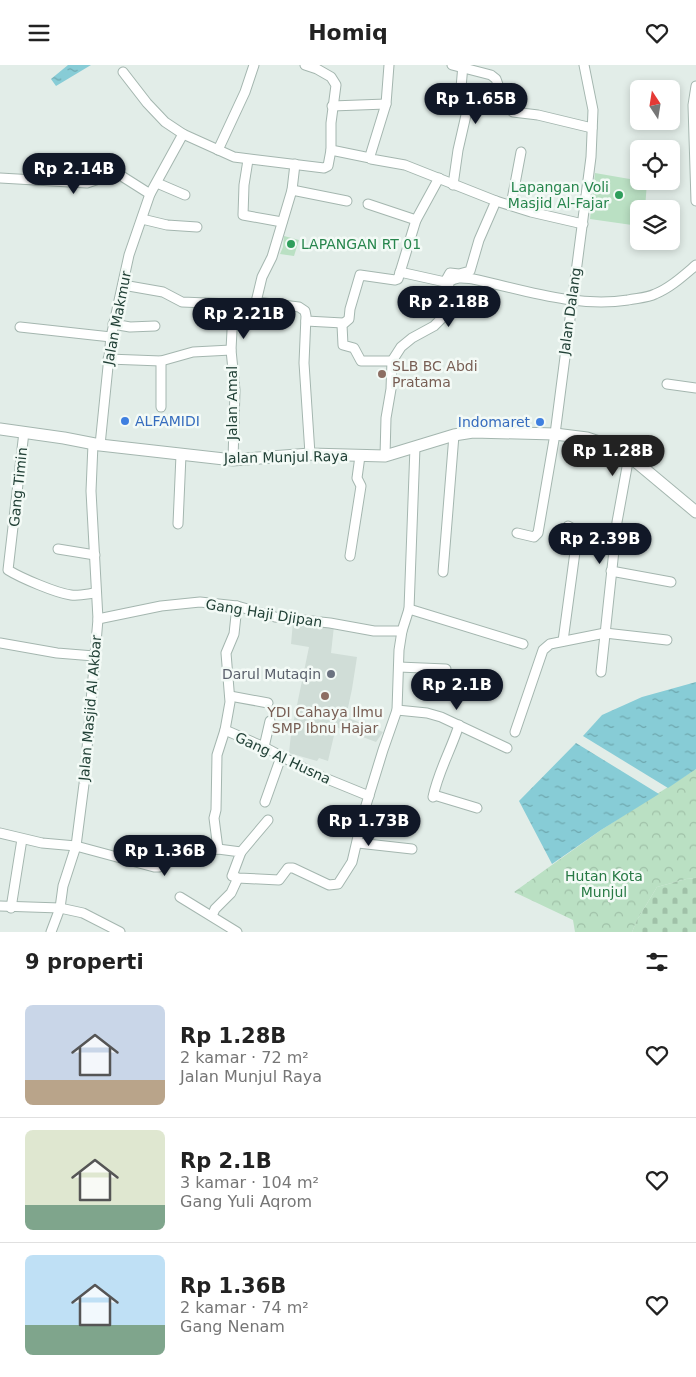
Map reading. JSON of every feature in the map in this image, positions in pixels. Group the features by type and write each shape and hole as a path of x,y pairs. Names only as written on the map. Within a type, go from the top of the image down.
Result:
{"street":[{"path":"218,150 245,92 254,65"},
{"path":"123,72 147,103 165,122 183,134 234,157 327,168 331,150 332,106 336,91 334,81 332,77 305,65"},
{"path":"370,158 386,104 389,65"},
{"path":"452,65 463,66 492,75 496,79 505,104 513,112 538,115 592,128"},
{"name":"Jalan Dalang","path":"517,533 534,537 538,533 555,434 591,157 593,110 584,65"},
{"path":"453,185 459,145 469,102 460,99 463,66"},
{"path":"696,86 693,105 696,201"},
{"path":"332,106 386,104"},
{"name":"Jalan Makmur","path":"96,445 111,337 130,255 150,194 183,134"},
{"path":"331,150 405,165 496,201 531,212 583,224"},
{"path":"511,205 521,152"},
{"path":"248,160 244,185 243,215 282,222"},
{"path":"256,302 262,277 272,257 292,190 295,164"},
{"path":"0,178 87,183 114,174 120,175 150,194"},
{"path":"306,321 344,323 349,319 360,275 398,279 416,220 439,177"},
{"path":"157,183 185,195"},
{"path":"292,190 347,201"},
{"path":"400,272 445,282 450,273 459,274 470,271 479,240 496,201"},
{"path":"368,204 416,220"},
{"path":"142,219 167,225 198,227"},
{"path":"385,456 386,417 391,389 392,361 400,347 434,326 441,319 447,306 450,282 454,279 459,277 473,279 589,303 607,302 649,296 669,286 696,265"},
{"path":"123,285 163,292 182,302 231,304 233,311 256,302 299,307 305,311 304,363 310,454"},
{"name":"Jalan Amal","path":"233,311 231,350 235,390 233,459"},
{"path":"344,323 343,347 354,348 361,361 392,361"},
{"path":"114,324 130,327 155,326"},
{"path":"20,327 111,337"},
{"path":"108,359 161,361 193,352 231,350"},
{"path":"161,361 161,407"},
{"path":"667,384 696,388"},
{"name":"Jalan Munjul Raya","path":"0,429 64,438 96,445 233,459 310,454 385,456 454,435 473,432 555,434 594,440 628,456 696,512"},
{"name":"Gang Timin","path":"24,432 8,569 66,594 81,595 95,593"},
{"path":"443,572 454,435"},
{"name":"Jalan Masjid Al Akbar","path":"50,932 60,908 63,886 76,847 84,785 98,619 95,593 91,484 96,445"},
{"path":"268,820 241,852 232,876 279,880 288,868 293,868 329,885 338,884 352,862 358,843 357,835 397,710 402,631 409,609 415,447"},
{"path":"178,525 181,455"},
{"path":"350,555 361,486 357,477 360,456"},
{"path":"601,672 611,571 628,456"},
{"path":"563,641 577,537 575,530 568,526"},
{"path":"58,549 94,555"},
{"path":"611,571 670,582"},
{"name":"Gang Haji Djipan","path":"98,619 185,602 212,603 237,606 275,617 330,623 374,631 402,631"},
{"path":"218,849 214,818 216,810 217,755 226,730 230,696 226,653 234,634 237,606"},
{"path":"409,609 523,644"},
{"path":"515,732 543,650 550,644 605,633 667,640"},
{"path":"0,643 57,653 94,656"},
{"path":"399,667 446,669"},
{"path":"230,696 268,703"},
{"path":"397,710 427,713 459,725 507,748"},
{"path":"264,747 270,721"},
{"path":"459,725 433,796 477,808"},
{"name":"Gang Al Husna","path":"226,730 264,747 315,774 369,796"},
{"path":"265,802 281,757"},
{"path":"0,833 42,843 76,847 154,867 173,860 218,849 241,852"},
{"path":"12,908 22,839"},
{"path":"358,843 412,849"},
{"path":"212,916 215,909 231,893 238,878"},
{"path":"180,897 237,931"},
{"path":"0,908 60,908 83,913 120,932"}],"shaded area":[{"name":"YDI Cahaya Ilmu SMP Ibnu Hajar","path":"293,622 334,626 331,653 357,657 346,717 383,732 376,742 336,727 328,761 319,758 317,761 289,753 291,734 309,647 291,644"}],"green space":[{"name":"Lapangan Voli Masjid Al-Fajar","path":"595,173 630,179 630,190 646,190 646,200 630,200 630,225 590,219"},
{"name":"LAPANGAN RT 01","path":"284,236 299,240 294,256 280,254"},
{"name":"Hutan Kota Munjul","path":"696,769 696,878 657,887 632,932 575,932 573,920 514,892 601,830"},
{"path":"696,878 696,932 632,932 657,887"}],"water":[{"path":"68,65 91,65 56,86 51,79"},
{"path":"696,682 696,769 668,788 583,736 602,715 642,697"},
{"path":"576,743 659,794 601,830 552,864 519,801"}],"place":[{"name":"Lapangan Voli Masjid Al-Fajar","path":"619,195"},
{"name":"LAPANGAN RT 01","path":"291,244"},
{"name":"SLB BC Abdi Pratama","path":"382,374"},
{"name":"ALFAMIDI","path":"125,421"},
{"name":"Indomaret","path":"540,422"},
{"name":"Darul Mutaqin","path":"331,674"},
{"name":"YDI Cahaya Ilmu SMP Ibnu Hajar","path":"325,696"}]}
